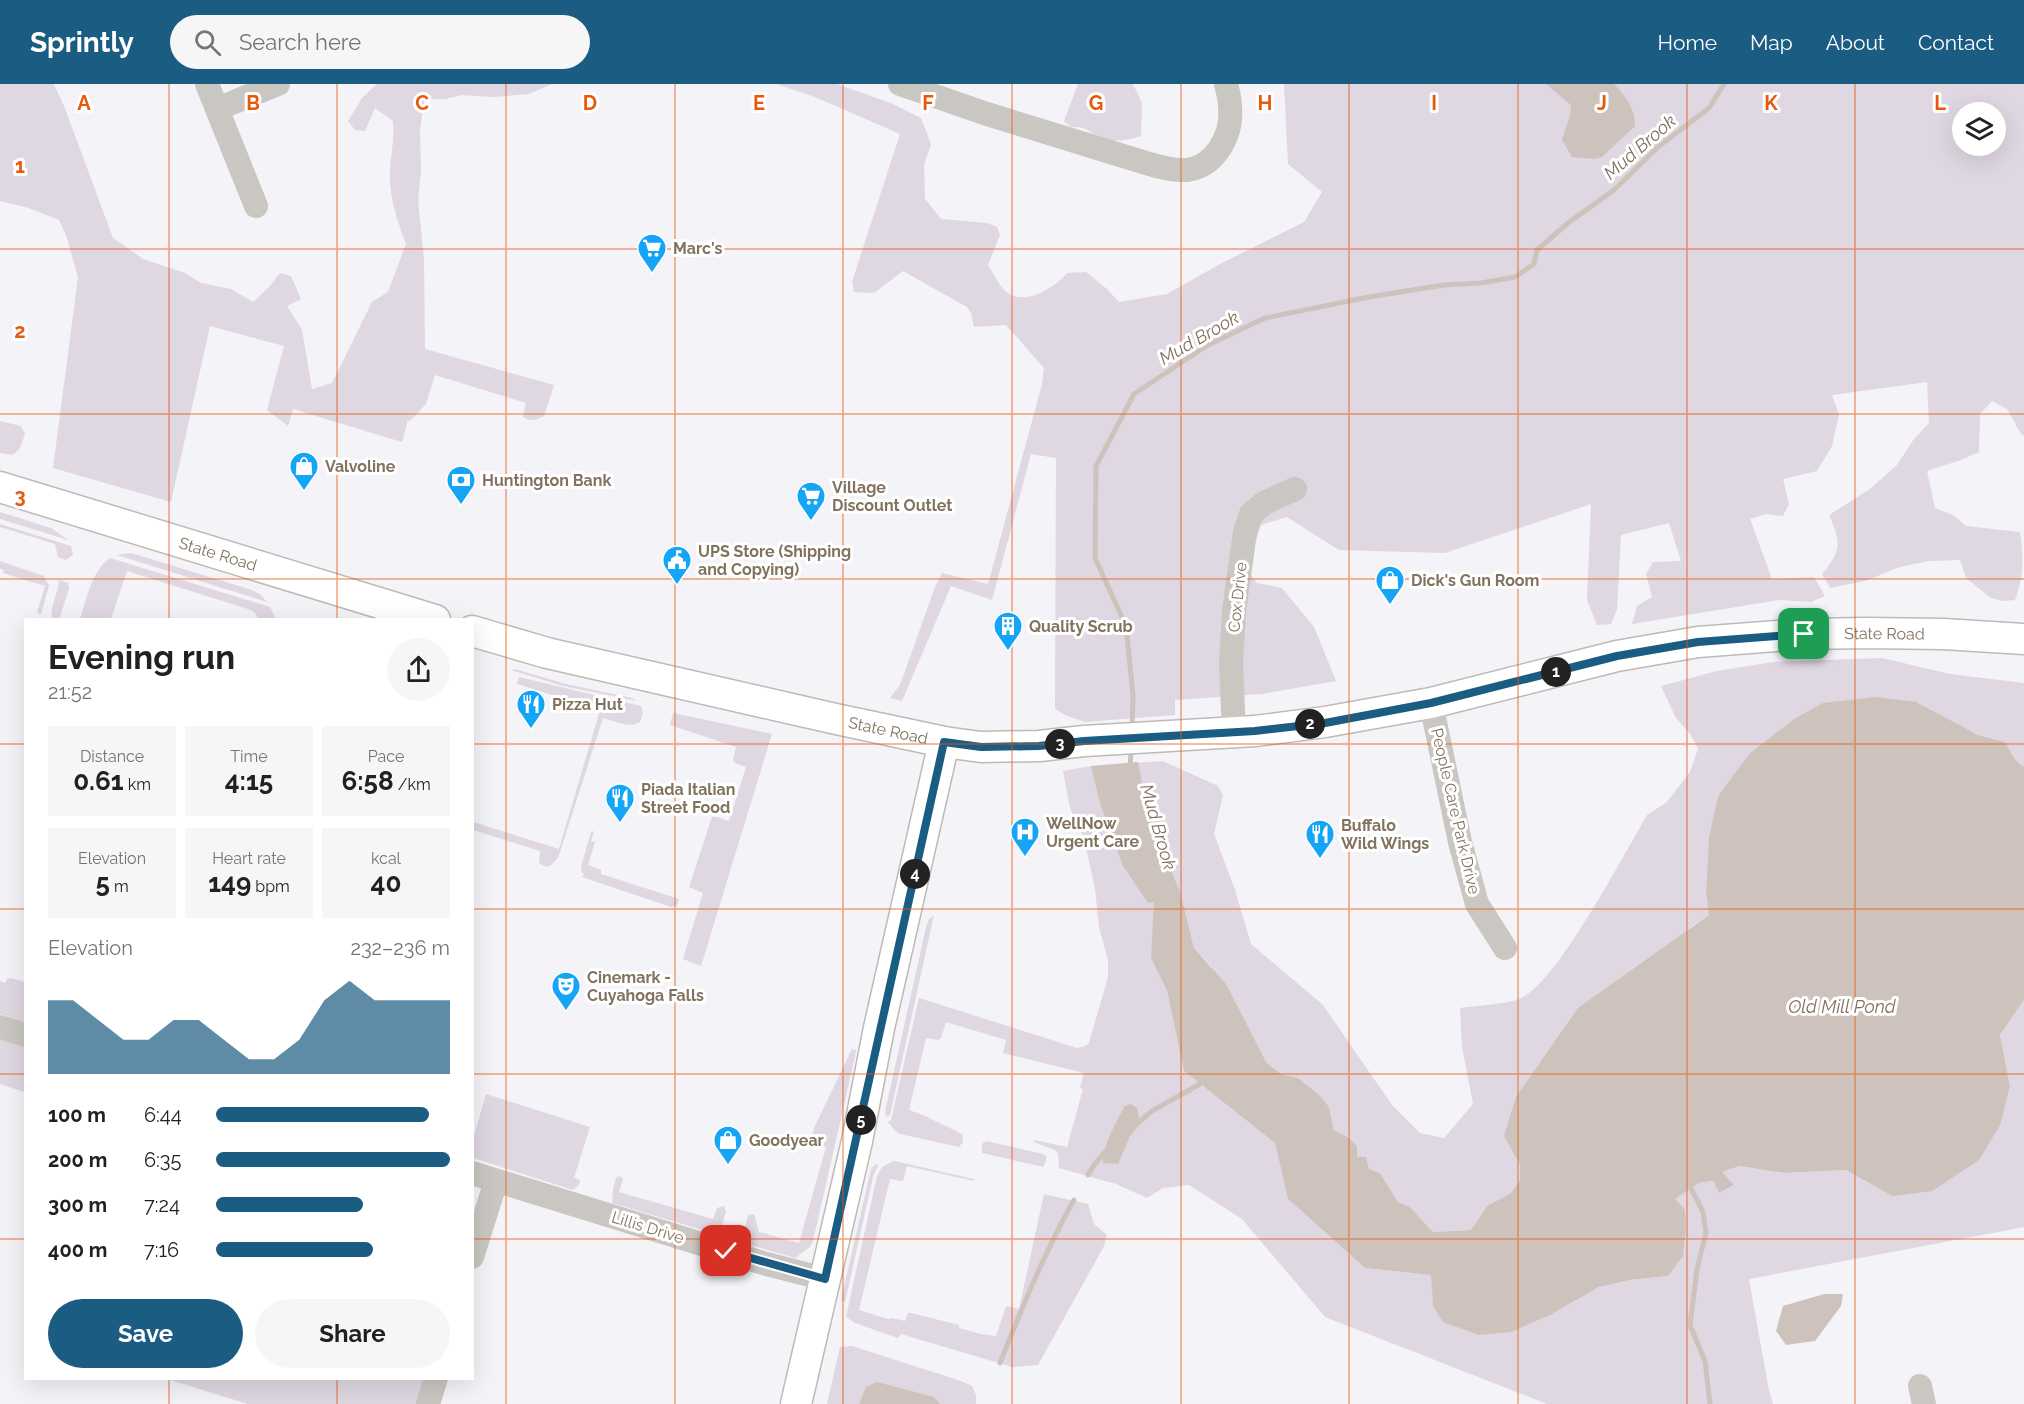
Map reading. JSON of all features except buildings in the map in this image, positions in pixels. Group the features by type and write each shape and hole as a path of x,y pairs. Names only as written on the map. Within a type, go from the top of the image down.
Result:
{"main road":[{"name":"State Road","path":"0,487 428,618"},
{"name":"State Road","path":"474,632 547,652 836,719 944,742 981,747 1039,746 1325,723 1431,703 1617,656 1698,642 1804,634 1867,633 1943,634 2024,639"},
{"path":"796,1404 944,742"}],"street":[{"path":"207,84 256,206"},
{"path":"218,109 278,84"},
{"path":"900,84 1102,150 1172,170 1188,170 1202,165 1214,156 1229,130 1231,108 1226,84"},
{"name":"Cox Drive","path":"1234,732 1231,664 1234,611 1245,532 1251,514 1264,503 1295,489"},
{"name":"People Care Park Drive","path":"1431,703 1460,842 1477,904 1504,948"},
{"path":"0,1027 24,1034"},
{"name":"Lillis Drive","path":"474,1174 763,1263 825,1279"},
{"path":"474,1251 496,1181"},
{"path":"428,1404 435,1380"}],"shaded area":[{"path":"0,84 54,84 113,238 143,259 185,273 201,283 231,289 253,302 280,273 291,276 301,299 287,306 302,330 312,389 332,383 372,302 388,292 406,244 391,192 393,121 375,108 365,131 355,130 348,121 362,98 377,84 552,84 529,94 494,97 461,95 446,99 429,99 423,108 420,131 421,171 418,200 424,260 425,349 554,385 544,416 534,420 526,419 523,417 526,403 435,375 426,404 409,422 408,419 402,442 293,409 288,426 267,410 284,346 210,326 171,502 53,468 78,277 66,235 59,220 26,207 0,201"},
{"path":"776,84 837,84 893,104 921,118 931,144 924,165 925,199 941,219 987,223 997,227 1000,235 988,265 1004,290 1011,295 1028,297 1046,290 1067,273 1086,272 1119,302 1167,294 1220,264 1304,222 1322,192 1288,164 1284,84 2024,84 2024,436 2007,409 1992,401 1980,414 1979,452 1927,471 1935,508 1953,515 1966,526 2020,532 2022,566 2015,600 2003,601 1991,598 1966,578 1960,560 1928,561 1900,567 1865,581 1830,588 1822,574 1833,559 1838,546 1829,515 1870,489 1897,465 1914,439 1929,423 1927,382 1832,395 1839,414 1832,446 1817,471 1783,479 1789,504 1783,516 1766,514 1750,519 1772,579 1814,577 1825,596 1811,602 1779,600 1632,624 1637,606 1652,597 1646,574 1653,562 1681,561 1669,523 1621,535 1617,609 1611,624 1597,625 1587,600 1591,504 1445,553 1339,550 1287,517 1261,525 1247,569 1257,583 1282,588 1314,627 1336,681 1262,694 1175,700 1175,715 1085,722 1055,709 1056,458 1031,454 992,600 951,586 902,701 890,698 900,685 942,573 988,584 1042,384 1044,368 1006,325 974,327 967,307 903,271 874,293 854,292 852,282 900,134 815,97"},
{"path":"1078,84 1133,84 1142,103 1141,136 1115,141 1083,128 1071,127 1064,121"},
{"path":"0,421 21,426 25,434 20,448 13,455 0,453"},
{"path":"0,512 51,528 68,540 0,519"},
{"path":"0,524 71,546 73,555 66,560 58,557 55,544 0,527"},
{"path":"131,553 252,590 267,602 117,555"},
{"path":"110,558 270,607 276,618 258,618 251,610 127,571 111,618 80,618 94,578"},
{"path":"0,561 44,576 49,586 41,614 37,613 45,586 3,573 4,570 0,569"},
{"path":"59,580 68,583 69,588 60,617 54,618 53,603"},
{"path":"1882,658 1950,674 2024,683 2024,766 2014,758 2005,742 1978,735 1960,726 1749,754 1718,796 1709,838 1706,891 1710,915 1692,926 1504,1135 1520,1165 1520,1180 1511,1193 1487,1206 1471,1230 1433,1232 1410,1207 1398,1202 1380,1173 1369,1169 1357,1157 1348,1137 1334,1130 1329,1107 1298,1078 1281,1074 1266,1062 1211,966 1194,948 1181,895 1151,958 1167,991 1184,1071 1275,1143 1288,1199 1365,1268 1432,1275 1433,1306 1552,1314 1599,1287 1630,1280 1668,1276 1674,1199 1699,1183 1713,1181 1719,1193 1734,1185 1721,1172 1738,1166 1784,1173 1846,1170 1892,1196 2010,1086 2000,1035 2024,1000 2024,1227 1749,1279 1773,1404 1547,1404 1325,1317 1242,1219 1189,1185 1163,1188 1147,1198 1116,1184 1059,1168 1058,1154 1055,1150 1034,1142 1034,1140 1067,1147 1083,1089 1080,1088 1084,1073 1003,1053 1006,1040 946,1022 941,1038 938,1040 926,1038 909,1110 962,1134 963,1142 959,1147 900,1134 888,1122 891,1120 919,998 1077,1048 1089,1043 1108,977 1108,960 1099,927 1095,889 1084,838 1070,808 1063,771 1091,766 1163,761 1218,786 1223,795 1214,834 1235,890 1251,944 1323,1005 1392,1105 1420,1133 1444,1138 1473,1104 1462,1047 1460,1008 1513,1001 1534,989 1570,945 1647,815 1667,802 1690,772 1698,749 1691,735 1676,718 1661,686 1717,671 1773,662"},
{"path":"515,669 637,701 563,686 511,670"},
{"path":"519,677 641,706 643,712 640,722 631,725 603,718 558,858 546,867 539,863 540,851 474,830 474,822 559,849 600,710 517,684"},
{"path":"673,713 772,734 701,966 683,959 703,893 689,887 712,817 729,821 746,767 733,760 736,747 670,725"},
{"path":"594,831 591,841 595,842 588,865 601,870 601,874 679,899 677,905 671,907 582,877 584,874 581,871 582,863 591,832"},
{"path":"934,915 890,1115 886,1117 885,1112 926,927 929,919"},
{"path":"7,979 24,982 24,1022 0,1014 0,981 5,983"},
{"path":"0,1039 24,1047 24,1092 0,1084"},
{"path":"852,1049 856,1050 854,1061 810,1247 795,1258 747,1244 743,1236 748,1215 754,1214 759,1232 799,1243 826,1147 810,1142 814,1128"},
{"path":"486,1094 590,1127 574,1178 580,1180 573,1190 474,1158 474,1136"},
{"path":"986,1141 1043,1154 1046,1156 1046,1161 1043,1167 982,1153 982,1144"},
{"path":"894,1161 974,1179 974,1181 907,1166 903,1181 890,1179 859,1310 888,1319 905,1321 908,1313 911,1313 959,1325 959,1328 981,1334 996,1336 1006,1306 1019,1309 1044,1194 1088,1204 1094,1224 1107,1235 1104,1246 1038,1365 1012,1367 901,1334 898,1338 855,1323 846,1317 877,1176 882,1167"},
{"path":"876,1164 878,1165 873,1177 845,1302 841,1300 871,1169"},
{"path":"620,1176 623,1179 619,1192 713,1219 717,1208 724,1206 726,1212 720,1231 716,1234 612,1203 616,1178"},
{"path":"852,1346 972,1386 976,1395 976,1404 827,1404 840,1347"},
{"path":"170,1380 436,1380 428,1404 248,1404"}],"water":[{"path":"1546,84 1614,84 1629,103 1635,126 1602,157 1594,159 1572,157 1562,140 1571,105"},
{"name":"Old Mill Pond","path":"1876,697 1916,702 1978,735 2005,742 2014,758 2024,766 2024,1000 2000,1035 2010,1086 2000,1125 1979,1160 1932,1191 1892,1196 1846,1170 1784,1173 1739,1166 1722,1172 1734,1185 1719,1193 1713,1181 1699,1183 1675,1199 1685,1210 1686,1225 1683,1256 1668,1276 1630,1280 1599,1287 1552,1314 1511,1332 1479,1335 1443,1322 1433,1306 1431,1275 1365,1268 1288,1199 1275,1143 1184,1071 1167,991 1151,958 1154,902 1148,903 1123,866 1100,803 1091,766 1138,762 1147,810 1181,895 1194,948 1226,984 1266,1062 1281,1074 1298,1078 1319,1095 1329,1107 1334,1130 1348,1137 1357,1146 1357,1157 1366,1157 1369,1169 1380,1173 1398,1202 1410,1207 1433,1232 1471,1230 1487,1206 1511,1193 1520,1180 1520,1165 1504,1136 1516,1097 1578,1008 1709,915 1706,891 1709,837 1718,796 1749,754 1794,719 1823,703"},
{"path":"1131,1104 1137,1108 1140,1124 1130,1136 1118,1164 1103,1163 1107,1142 1114,1126 1125,1106"},
{"path":"1824,1294 1843,1294 1841,1306 1815,1341 1786,1345 1776,1331 1783,1306"},
{"path":"877,1382 934,1397 940,1404 859,1404 866,1387"}],"waterway":[{"name":"Mud Brook","path":"1132,728 1133,695 1126,626 1095,558 1096,466 1134,394 1208,345 1265,318 1369,297 1515,277 1534,264 1537,250 1568,223 1614,190 1658,147 1709,108 1724,84"},
{"name":"Mud Brook","path":"1130,770 1131,749"},
{"path":"1134,1126 1152,1111 1200,1084"},
{"path":"1088,1175 1107,1150"},
{"path":"1691,1188 1703,1212 1706,1233 1697,1269 1690,1325 1705,1361 1710,1404"},
{"path":"1000,1363 1044,1259 1074,1200"}],"place":[{"name":"Marc's","path":"652,274"},
{"name":"Valvoline","path":"304,492"},
{"name":"Huntington Bank","path":"461,506"},
{"name":"Village Discount Outlet","path":"811,522"},
{"name":"UPS Store (Shipping and Copying)","path":"677,586"},
{"name":"Dick's Gun Room","path":"1390,606"},
{"name":"Quality Scrub","path":"1008,652"},
{"name":"Pizza Hut","path":"531,730"},
{"name":"Piada Italian Street Food","path":"620,824"},
{"name":"WellNow Urgent Care","path":"1025,858"},
{"name":"Buffalo Wild Wings","path":"1320,860"},
{"name":"Cinemark - Cuyahoga Falls","path":"566,1012"},
{"name":"Goodyear","path":"728,1166"}],"route":[{"path":"726,1251 825,1279 944,742 981,747 1039,746 1084,741 1255,731 1325,723 1431,703 1617,656 1698,642 1804,634"}]}
